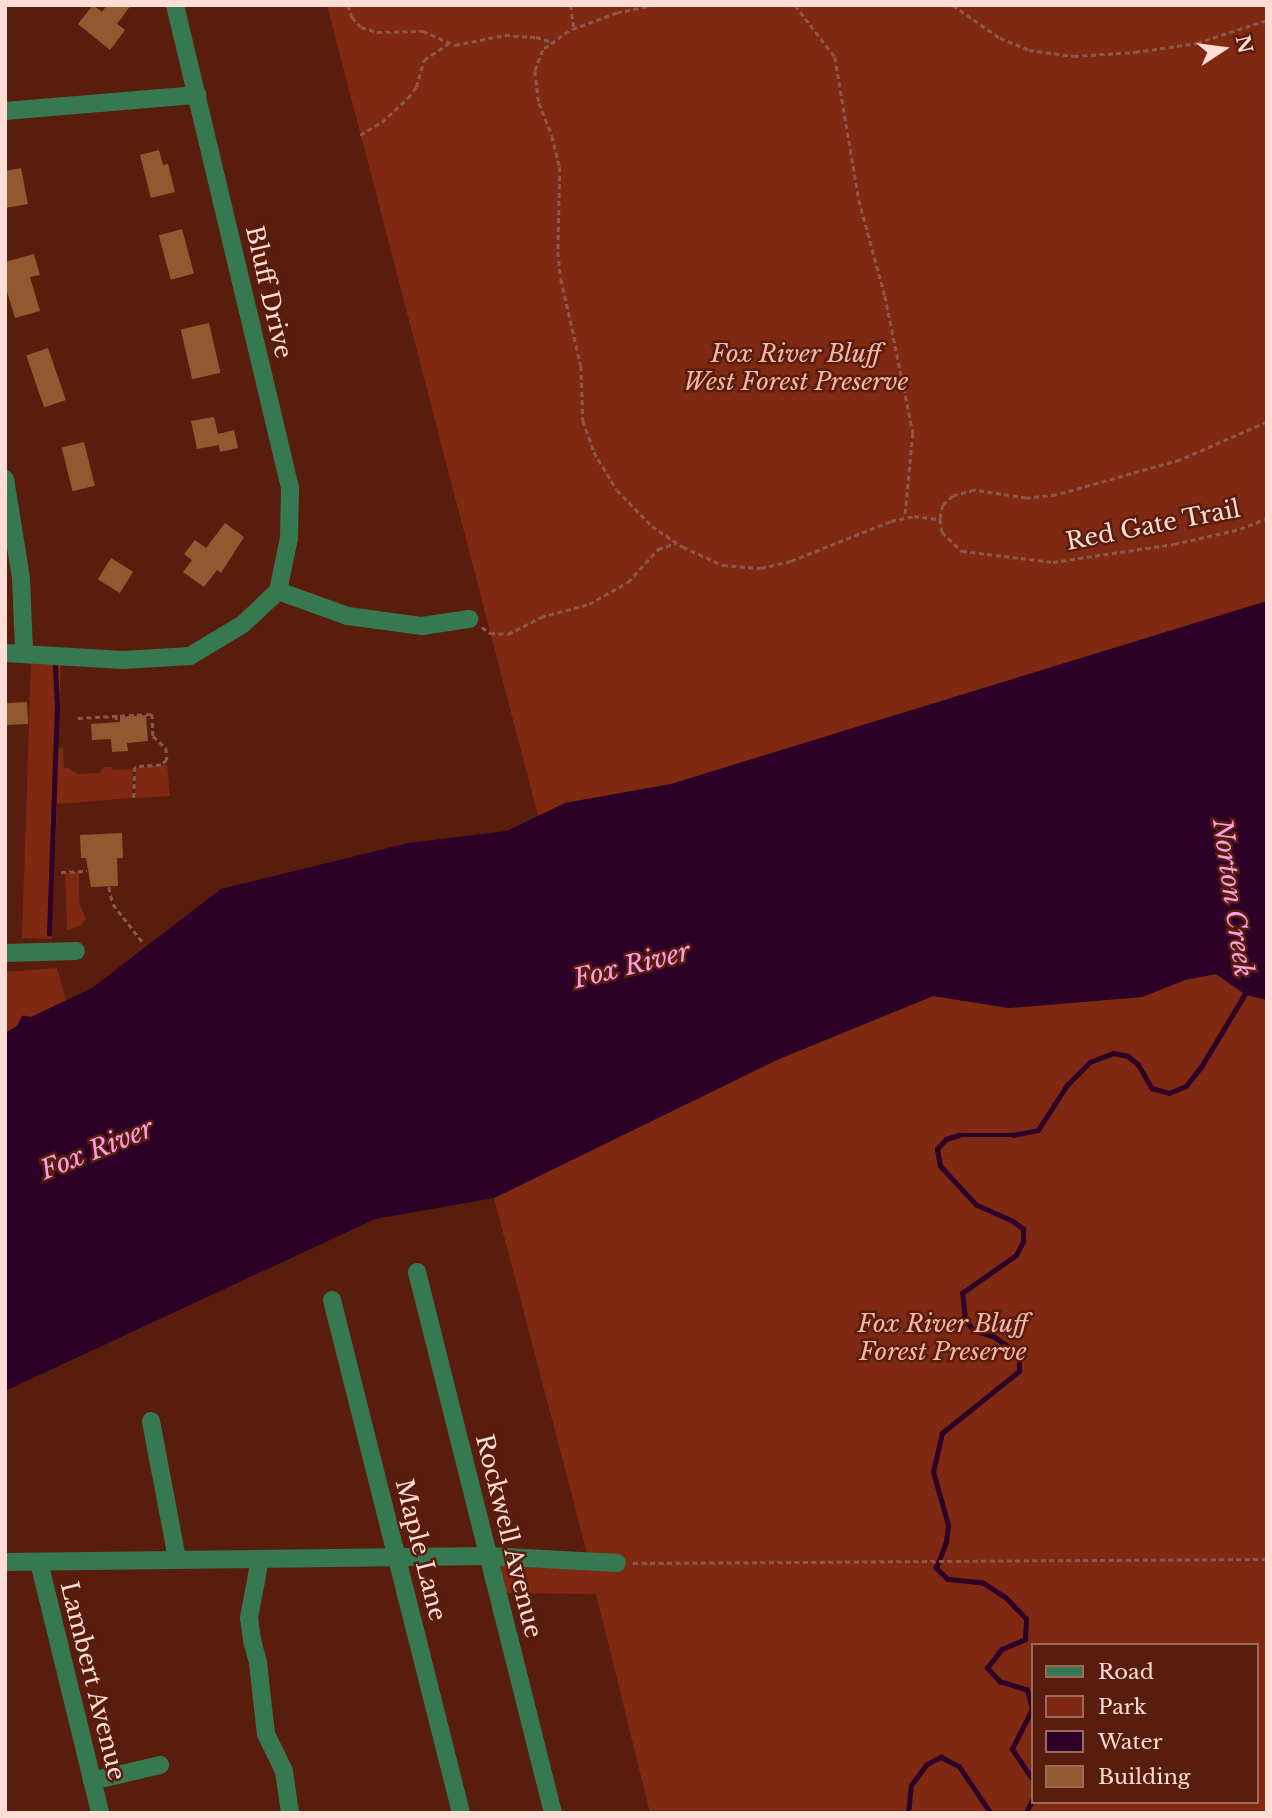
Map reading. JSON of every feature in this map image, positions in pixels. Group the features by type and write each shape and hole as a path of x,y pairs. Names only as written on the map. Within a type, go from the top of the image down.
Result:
{"street":[{"name":"Bluff Drive","path":"175,5 290,489 289,538 278,591"},
{"path":"5,111 197,95"},
{"path":"5,479 21,578 24,651"},
{"path":"5,653 24,651 123,660 190,656 243,624 278,591 348,615 422,626 469,619"},
{"path":"5,953 76,951"},
{"name":"Rockwell Avenue","path":"417,1272 553,1813"},
{"name":"Maple Lane","path":"332,1300 461,1813"},
{"path":"150,1421 177,1559"},
{"path":"5,1562 488,1556 617,1563"},
{"path":"260,1559 249,1618 258,1663 266,1734 284,1772 290,1813"},
{"name":"Lambert Avenue","path":"39,1562 100,1813"},
{"path":"92,1781 160,1765"}],"path":[{"path":"348,5 352,17 368,30 392,34 423,31 448,44"},
{"path":"571,5 574,29"},
{"path":"655,5 617,13 574,29 543,50 535,71 538,103 552,136 560,167 558,252 561,279 581,366 583,421 594,452 617,490 652,526 676,543 723,565 761,568 791,561 860,532 905,518 940,519 943,505 953,496 974,490 1026,498 1056,495 1180,460 1267,422"},
{"path":"795,5 835,57 859,200 885,296 913,433 905,518"},
{"path":"953,5 1000,38 1029,50 1074,56 1135,52 1197,43 1267,19"},
{"path":"360,135 382,122 410,95 416,87 424,60 448,44 505,36 536,37 554,42"},
{"name":"Red Gate Trail","path":"940,519 942,533 962,551 1053,562 1174,544 1240,529 1267,519"},
{"path":"469,619 477,617 490,633 508,634 541,617 590,604 628,582 658,549 676,543"},
{"path":"78,718 152,713 153,736 166,748 166,760 161,765 135,767 134,800"},
{"path":"116,715 117,724"},
{"path":"61,872 87,871"},
{"path":"109,887 113,904 144,944"},
{"path":"617,1563 1267,1559"}],"green space":[{"name":"Fox River Bluff West Forest Preserve","path":"327,5 1267,5 1267,601 671,784 565,803 538,816"},
{"path":"31,662 61,663 58,748 63,748 64,768 78,774 99,773 104,767 112,767 113,770 133,769 132,798 57,804 52,939 22,938"},
{"path":"167,764 170,796 135,798 136,768"},
{"path":"79,872 79,902 86,919 80,926 67,930 65,873"},
{"path":"57,968 66,1001 31,1017 23,1015 17,1026 5,1033 5,972"},
{"name":"Fox River Bluff Forest Preserve","path":"1216,974 1246,995 1267,1000 1267,1813 650,1813 596,1594 506,1593 497,1552 588,1557 494,1198 779,1059 933,996 1009,1008 1142,997 1185,980"}],"water":[{"name":"Fox River","path":"1267,601 1267,1000 1246,995 1216,974 1185,980 1142,997 1009,1008 933,996 779,1059 494,1198 375,1219 5,1391 5,1033 17,1026 22,1016 31,1017 92,988 221,889 408,843 507,831 565,803 671,784"}],"building":[{"path":"93,5 102,12 107,5 131,5 117,24 125,30 110,50 78,24"},
{"path":"159,150 163,165 168,164 175,192 151,198 140,155"},
{"path":"21,168 28,204 5,208 5,171"},
{"path":"182,229 194,273 171,280 159,235"},
{"path":"34,254 40,275 30,277 40,311 15,318 5,285 5,262"},
{"path":"209,323 220,373 192,379 181,330"},
{"path":"48,348 66,400 44,407 26,355"},
{"path":"214,417 218,434 234,430 238,448 220,452 219,445 197,449 191,421"},
{"path":"84,442 95,486 73,491 62,448"},
{"path":"225,523 244,537 221,573 217,570 204,587 183,572 192,560 184,554 195,540 206,548"},
{"path":"111,558 133,572 120,593 98,579"},
{"path":"27,702 28,724 6,725 5,703"},
{"path":"146,715 148,741 127,743 128,751 112,752 111,739 92,740 91,724 120,722 120,717"},
{"path":"122,833 123,858 117,858 118,886 91,887 86,858 81,858 80,835"}],"waterway":[{"path":"49,934 57,706 55,667"},
{"name":"Norton Creek","path":"1030,1701 1027,1690 1000,1682 987,1668 1002,1649 1025,1639 1026,1619 1006,1598 983,1583 947,1579 936,1568 946,1542 948,1525 933,1472 942,1433 1019,1371 1019,1359 1013,1350 994,1337 974,1331 965,1320 962,1293 1016,1255 1023,1242 1023,1229 1012,1221 976,1205 940,1166 937,1149 946,1139 959,1135 1013,1135 1038,1130 1067,1085 1090,1062 1113,1053 1128,1056 1138,1064 1152,1088 1169,1093 1186,1086 1201,1067 1246,992"},
{"name":"Norton Creek","path":"1030,1713 1012,1749 1030,1776"},
{"name":"Norton Creek","path":"908,1813 911,1785 927,1764 941,1757 959,1766 991,1813"},
{"name":"Norton Creek","path":"1026,1813 1030,1804"}]}
